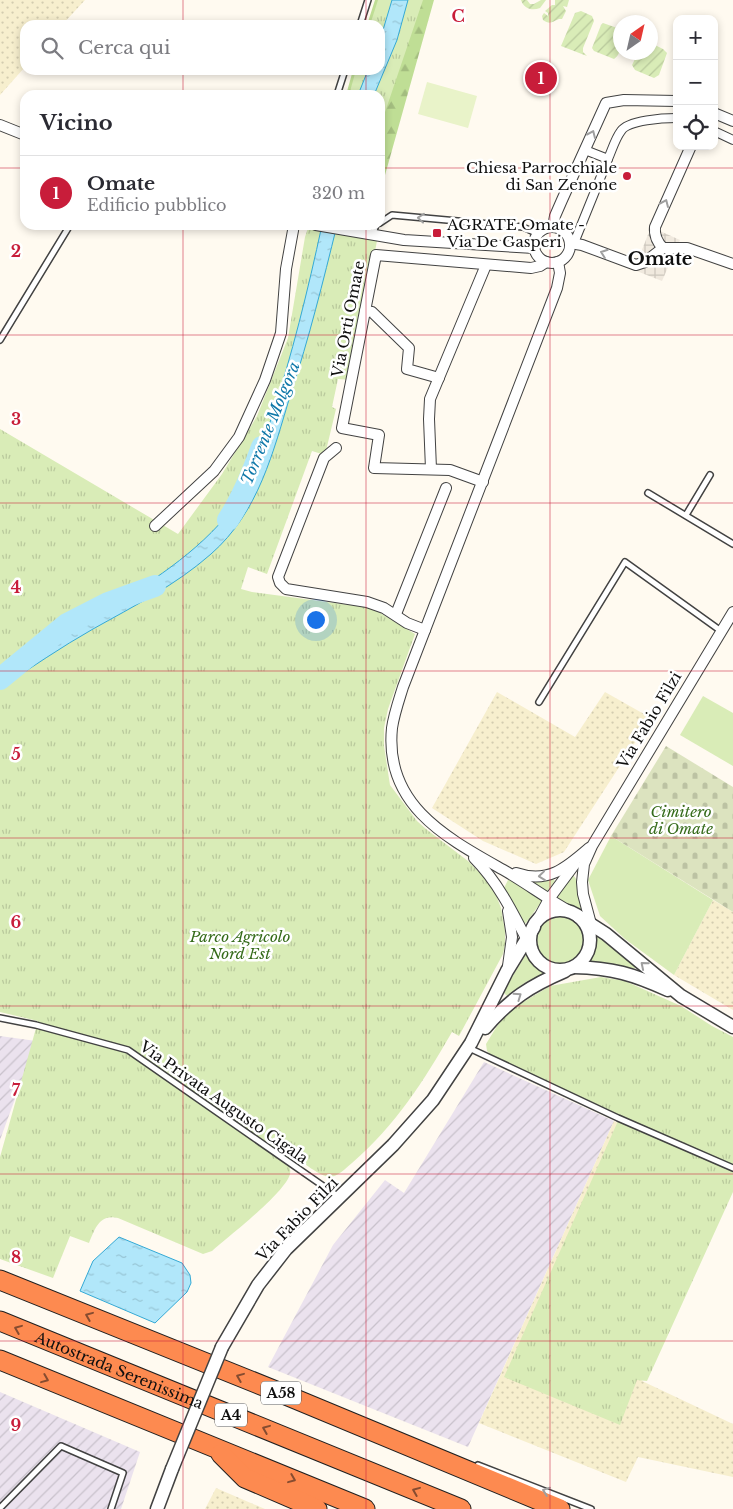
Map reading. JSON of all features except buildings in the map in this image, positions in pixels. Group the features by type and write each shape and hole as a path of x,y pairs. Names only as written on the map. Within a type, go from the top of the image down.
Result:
{"highway":[{"name":"A58","path":"0,1280 335,1415 560,1509"},
{"name":"Autostrada Serenissima","path":"0,1321 461,1509"},
{"name":"A4","path":"0,1360 365,1509"},
{"path":"215,1448 245,1478 317,1509"}],"street":[{"path":"553,227 555,216 606,104 624,100 673,101"},
{"path":"718,115 733,121"},
{"path":"573,244 566,232 553,227 543,229 538,234 534,248 538,256 546,262 558,262 567,255 573,244 576,238 621,130 627,125 639,122 673,118"},
{"path":"0,124 20,133"},
{"path":"718,133 733,140"},
{"path":"585,150 608,160"},
{"path":"662,248 654,234 655,227 689,150"},
{"path":"155,526 214,471 239,437 265,380 281,333 286,269 293,230"},
{"path":"342,230 419,241 534,248"},
{"path":"573,244 582,245 636,265 645,262 662,248 687,248 733,264"},
{"name":"Via Orti Omate","path":"431,469 374,468 379,434 342,428 376,255 531,268 546,262"},
{"path":"558,262 560,274 557,288 403,688 394,719 392,753 401,783 416,808 434,826 466,849 606,934 681,996"},
{"path":"483,482 450,470 431,469 429,419 430,398 486,265"},
{"path":"365,311 372,312 409,348 407,369 439,378"},
{"path":"336,448 324,458 278,577 280,583 286,589 367,602 396,614 407,623 425,630"},
{"path":"396,614 446,488"},
{"name":"Via Fabio Filzi","path":"590,938 591,924 583,894 582,882 584,864 592,846 733,612"},
{"name":"Via Fabio Filzi","path":"496,866 524,876 541,877 562,870 592,846"},
{"path":"466,849 486,870 503,896 539,961 548,967 558,970 594,968 625,973 681,996 733,1027"},
{"name":"Via Fabio Filzi","path":"470,1045 507,971 549,899 583,854"},
{"path":"503,896 512,937 507,971"},
{"path":"533,952 530,938 535,924 544,915 552,911 562,910 575,914 588,927 590,938 589,950 585,957 571,968"},
{"name":"Via Fabio Filzi","path":"157,1509 222,1347 246,1304 266,1274 292,1243 340,1198 421,1115 470,1045 497,1014 515,998 535,985 571,968"}],"lane":[{"path":"362,20 368,0"},
{"path":"339,90 343,75"},
{"path":"385,220 392,215 524,227 538,234"},
{"path":"0,340 67,230"},
{"path":"367,235 372,230"},
{"path":"686,516 710,475"},
{"path":"648,493 733,544"},
{"path":"539,702 624,562 721,632"},
{"name":"Via Privata Augusto Cigala","path":"0,1018 36,1025 128,1050 340,1198"},
{"path":"470,1045 618,1118 733,1168"},
{"path":"335,1415 432,1448"},
{"path":"0,1508 61,1446 123,1473 111,1509"},
{"path":"468,1461 591,1509"}],"shaded area":[{"path":"0,0 85,0 67,20 20,20 20,73 0,95"},
{"path":"651,227 680,240 662,281 634,270"},
{"path":"497,692 575,737 605,692 651,718 564,852 536,864 483,841 432,808"},
{"path":"713,900 733,912 733,1010 674,975"},
{"path":"0,1036 36,1041 0,1140"},
{"path":"484,1062 614,1121 468,1447 268,1367 333,1245 385,1180 404,1193"},
{"path":"614,1121 685,1156 710,1219 642,1381 733,1424 733,1477 638,1457 626,1482 479,1423"},
{"path":"0,1392 140,1452 121,1509 0,1509"},
{"path":"216,1488 265,1509 205,1509"}],"green space":[{"path":"375,0 434,0 385,175 385,90 347,90 352,75 385,75 385,20 369,20"},
{"path":"378,0 423,0 385,112 385,90 350,90 355,75 385,75 385,20 372,20"},
{"path":"521,0 527,0 530,4 534,4 541,0 546,0 540,8 534,9 526,7"},
{"path":"555,0 569,0 567,7 563,6 566,11 562,19 547,22 543,20 542,16 544,13 548,16 548,13 545,11 552,5 555,5"},
{"path":"581,11 592,16 594,21 583,48 583,52 587,56 561,46 575,13"},
{"path":"603,23 613,27 613,59 594,51 592,48"},
{"path":"658,46 667,53 659,75 654,78 635,70 632,65 634,60 658,60"},
{"path":"427,82 477,96 468,128 418,114"},
{"name":"Parco Agricolo Nord Est","path":"307,230 379,230 351,380 338,379 332,407 336,409 325,455 312,451 267,574 248,567 241,589 372,608 415,634 388,709 384,728 384,746 390,785 417,821 468,861 485,878 496,895 501,908 505,931 503,954 459,1036 452,1032 408,1102 368,1149 336,1176 330,1177 316,1172 293,1156 287,1163 290,1174 286,1182 268,1203 212,1251 203,1254 118,1218 106,1218 99,1224 89,1243 70,1236 53,1278 0,1259 0,1157 38,1021 0,1012 0,429 178,534 222,474 257,416 288,338"},
{"path":"703,696 733,713 733,766 680,735"},
{"name":"Cimitero di Omate","path":"666,746 733,787 733,912 611,836"},
{"path":"611,836 713,900 674,975 625,939 600,916 588,880"},
{"path":"573,875 577,880 582,909 580,911 555,898"},
{"path":"512,878 542,897 542,901 526,923 523,924 504,888 508,880"},
{"path":"553,879 555,881 546,893 532,883 534,882"},
{"path":"556,916 566,916 578,923 585,935 585,945 578,957 566,964 556,964 548,960 541,953 537,945 537,935 541,927 548,920"},
{"path":"596,931 637,967 633,969 590,961"},
{"path":"528,951 535,963 547,972 526,982 507,996 503,992"},
{"path":"601,977 625,981 681,1006 733,1037 733,1192 647,1381 637,1380 620,1425 504,1377 618,1121 529,1080 531,1075 490,1054 487,1051 486,1044 510,1010 550,986"}],"water":[{"path":"392,0 408,0 397,40 385,69 385,23"},
{"path":"366,75 382,75 376,90 360,90"},
{"name":"Torrente Molgora","path":"321,230 336,230 310,331 278,437 253,500 241,519 211,554 184,576 69,643 0,688 0,675 136,591 171,567 204,540 233,508 246,488 264,442 286,371"},
{"path":"119,1237 182,1263 190,1275 191,1283 187,1292 155,1323 80,1291 93,1261"}],"waterway":[{"name":"Torrente Molgora","path":"228,520 247,484 262,447"},
{"name":"Torrente Molgora","path":"0,679 67,624 108,603 155,586"}],"place":[{"name":"Omate","path":"541,78"},
{"name":"Chiesa Parrocchiale di San Zenone","path":"627,176"},
{"name":"AGRATE Omate - Via De Gasperi","path":"437,233"}],"district":[{"name":"Omate","path":"660,259"}]}
